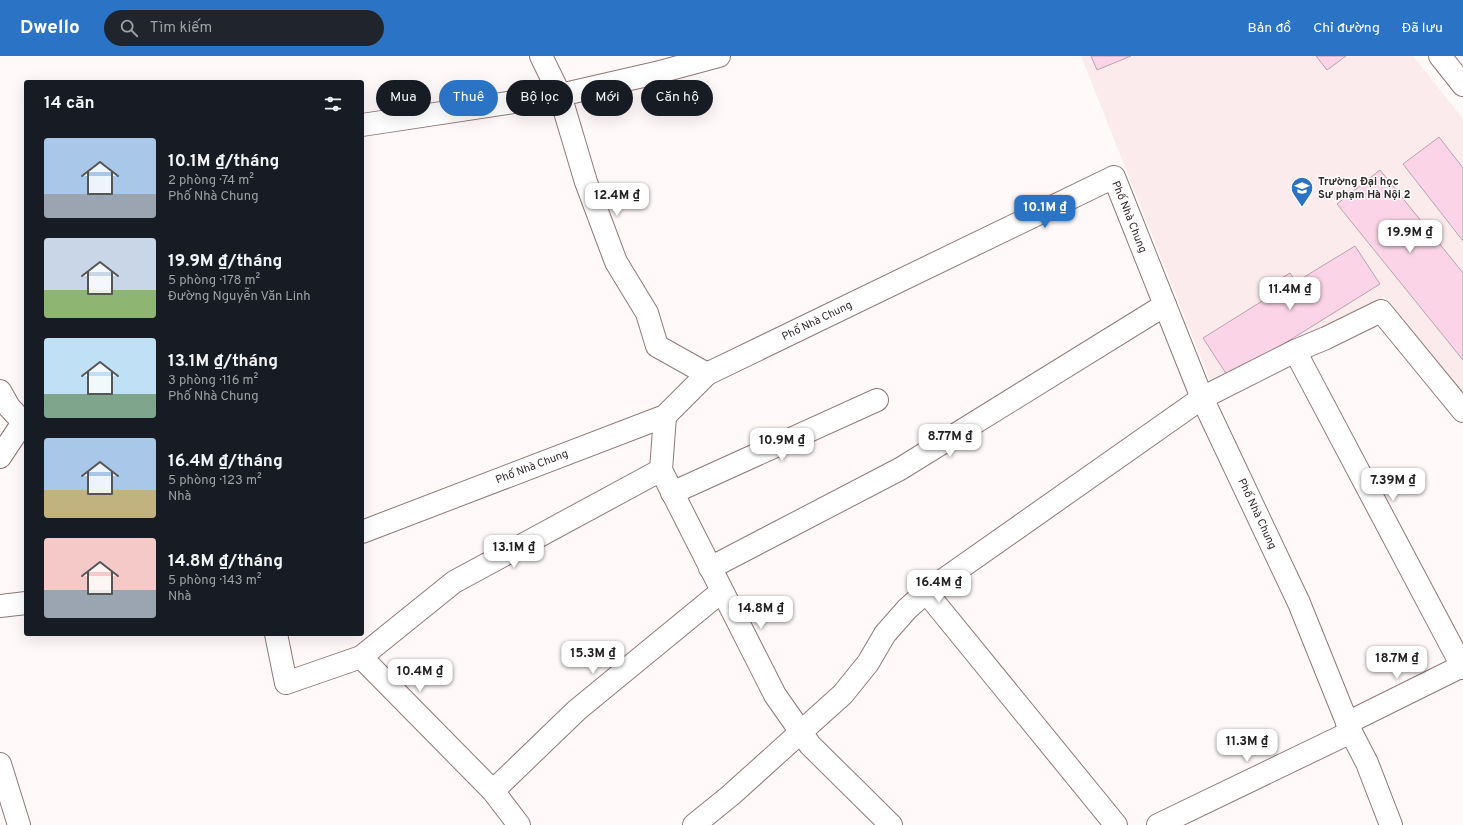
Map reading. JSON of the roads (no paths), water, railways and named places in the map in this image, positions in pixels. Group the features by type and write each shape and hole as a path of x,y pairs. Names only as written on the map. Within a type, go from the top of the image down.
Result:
{"street":[{"path":"541,56 552,80"},
{"path":"573,92 654,65 719,56"},
{"path":"1440,56 1463,85"},
{"path":"364,125 506,104"},
{"path":"566,116 586,182 616,262 647,313 657,346 707,374"},
{"name":"Phố Nhà Chung","path":"364,531 665,416 707,374 1114,177 1202,398 1299,603 1349,728 1367,763 1390,825"},
{"path":"710,568 900,469 1165,305"},
{"path":"694,825 731,795 801,732 856,678 885,634 907,609 926,592 1202,398 1294,351 1326,338 1381,312 1463,411"},
{"path":"1158,825 1349,728 1462,667 1294,351"},
{"path":"0,391 9,407 24,419"},
{"path":"672,493 877,400"},
{"path":"665,416 661,470 775,695 810,745 891,825"},
{"path":"0,457 24,421"},
{"path":"276,636 286,683 361,657 454,582 661,470"},
{"path":"493,791 577,710 722,591"},
{"path":"926,592 1116,825"},
{"path":"0,606 24,602"},
{"path":"361,657 493,791 519,825"},
{"path":"0,764 19,825"}],"place":[{"name":"Trường Đại học Sư phạm Hà Nội 2","path":"1302,208"}]}
